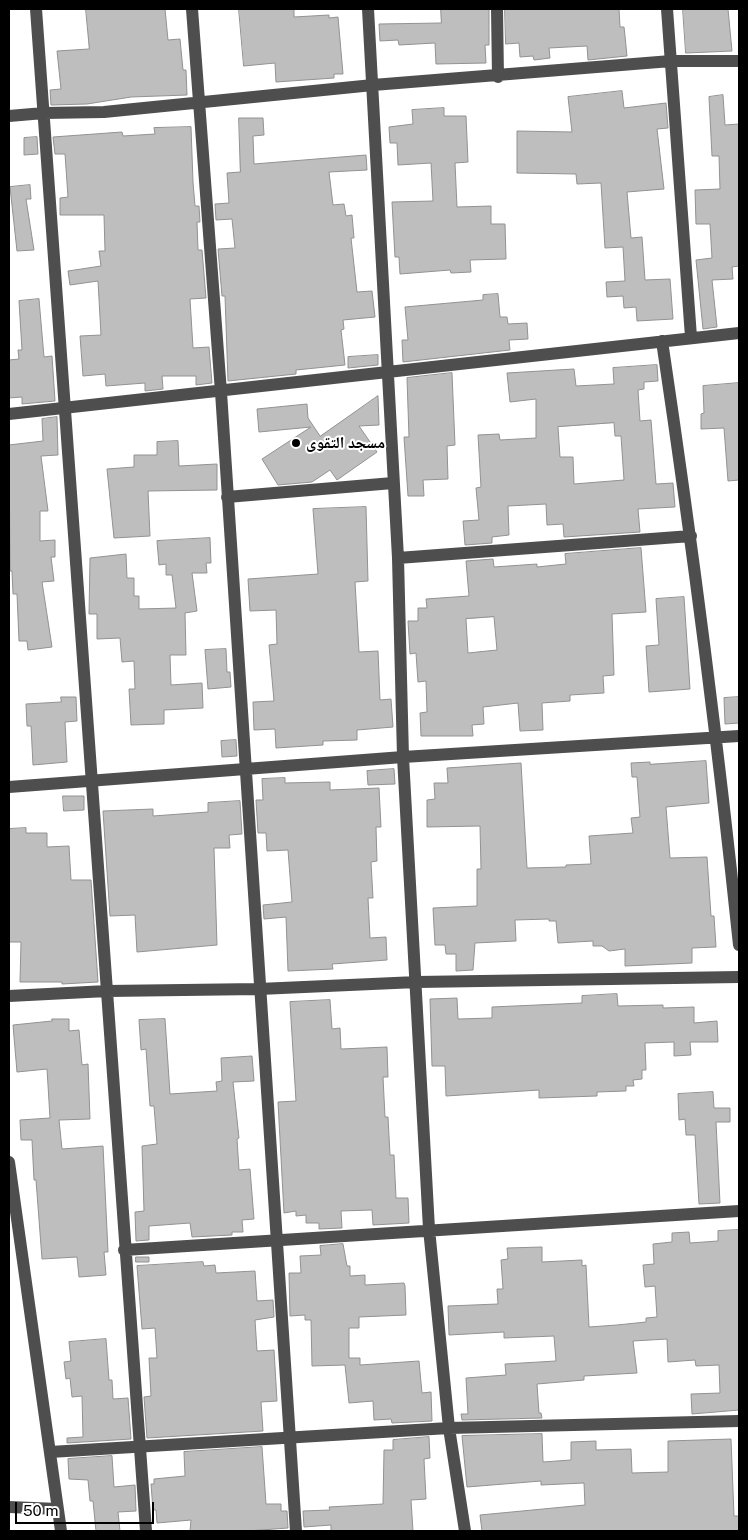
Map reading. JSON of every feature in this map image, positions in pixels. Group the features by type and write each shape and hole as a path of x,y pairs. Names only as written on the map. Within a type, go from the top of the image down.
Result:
{"street":[{"path":"36,9 66,408 124,1250 146,1531"},
{"path":"192,9 221,392 296,1531"},
{"path":"368,9 398,558 402,757 417,982 430,1229 449,1428 465,1531"},
{"path":"497,9 498,77"},
{"path":"667,9 691,337"},
{"path":"9,116 44,112 104,112 373,85 498,77 671,61 739,61"},
{"path":"9,414 221,392 387,371 739,332"},
{"path":"662,341 691,536 717,737 739,945"},
{"path":"227,498 393,483"},
{"path":"398,558 691,536"},
{"path":"9,787 402,757 739,736"},
{"path":"9,996 107,991 259,989 417,982 739,977"},
{"path":"9,1162 61,1531"},
{"path":"124,1250 430,1229 739,1211"},
{"path":"50,1452 449,1428 739,1422"},
{"path":"9,1507 58,1509"}],"building":[{"path":"86,9 165,9 168,40 180,39 183,70 186,70 187,95 131,97 87,104 51,105 50,90 61,89 57,51 89,49"},
{"path":"239,9 294,9 294,17 329,15 329,18 338,17 343,74 334,74 334,78 276,82 275,63 244,66"},
{"path":"441,9 489,9 489,45 485,45 486,63 436,64 435,43 399,45 398,40 380,41 379,24 441,23"},
{"path":"505,9 619,9 620,27 624,27 627,56 588,60 587,46 549,48 550,58 534,60 533,56 520,57 519,43 506,44"},
{"path":"683,9 728,9 732,51 686,53"},
{"path":"622,91 624,108 666,103 668,128 657,129 664,189 627,192 631,238 642,237 645,280 670,279 673,319 637,321 636,307 624,308 623,296 607,297 606,282 625,281 623,247 605,248 601,183 577,184 576,174 517,173 517,131 572,132 568,97"},
{"path":"723,95 725,125 739,124 739,266 732,267 733,279 712,280 717,327 703,329 696,260 712,258 710,224 696,224 695,190 720,189 719,156 712,156 709,97"},
{"path":"444,108 444,116 466,116 468,162 455,163 457,207 491,206 491,224 505,224 506,259 470,260 471,272 451,273 450,270 400,274 399,257 395,257 392,202 433,201 431,163 398,165 397,143 390,143 389,127 413,124 412,110"},
{"path":"239,118 263,118 264,135 253,136 254,164 366,155 367,170 329,172 333,205 344,204 346,216 352,215 354,238 351,238 357,292 372,291 375,317 343,320 344,329 341,330 345,365 296,370 296,374 228,381 225,296 222,296 218,249 235,248 232,219 216,220 215,204 229,203 227,173 240,172"},
{"path":"191,127 195,206 199,206 200,222 197,222 198,250 202,250 206,298 190,299 193,348 209,347 212,383 196,385 196,376 162,376 163,389 145,391 145,383 106,386 105,374 83,376 80,336 101,335 98,281 70,285 68,271 101,266 99,251 105,251 104,215 60,215 60,198 68,197 65,154 55,154 53,137 122,132 123,136 155,134 154,128"},
{"path":"37,137 38,154 24,155 24,138"},
{"path":"30,185 31,199 26,199 34,250 17,251 10,187"},
{"path":"498,294 500,317 507,317 508,324 527,323 528,339 509,340 510,350 403,362 402,340 408,340 405,307 483,300 483,295"},
{"path":"39,299 44,357 52,356 55,401 22,404 22,397 9,398 9,360 19,359 18,350 22,350 19,301"},
{"path":"378,355 378,365 348,368 348,357"},
{"path":"657,365 658,381 644,382 644,389 638,390 640,421 651,420 656,484 673,483 675,507 638,509 640,532 564,537 563,524 547,525 546,504 508,506 509,535 492,537 492,543 465,545 463,521 479,520 476,488 481,487 478,435 499,434 500,440 536,438 536,399 510,402 507,373 574,369 576,386 614,384 613,368","holes":["614,423 615,436 621,436 624,480 574,484 573,457 560,457 558,427"]},
{"path":"452,373 455,445 447,446 448,479 423,480 424,496 408,496 404,437 409,437 407,378"},
{"path":"739,383 739,480 728,481 724,428 701,429 701,414 704,413 703,386"},
{"path":"378,396 379,425 359,426 377,452 337,480 330,470 312,482 278,485 262,459 311,427 259,432 257,409 307,404 308,418 320,436"},
{"path":"57,417 58,455 41,456 48,511 40,511 40,541 55,540 55,557 51,557 54,581 42,582 52,647 28,650 27,641 19,641 17,594 13,594 12,571 10,571 9,445 43,441 42,419"},
{"path":"178,441 179,466 217,464 217,490 148,491 150,536 114,538 107,469 134,467 134,455 157,455 157,442"},
{"path":"366,507 368,581 355,582 359,652 378,651 380,700 391,699 393,727 357,730 357,740 323,741 323,745 276,748 275,729 254,730 253,702 274,701 269,645 277,644 276,610 250,611 248,579 318,574 313,509"},
{"path":"210,538 211,563 206,563 207,573 192,573 197,611 185,613 186,655 170,655 171,685 202,683 203,708 164,710 164,724 131,725 129,689 135,689 134,661 122,662 120,638 97,639 97,614 89,614 90,558 126,554 127,578 134,578 134,596 139,596 139,609 176,608 172,575 166,575 166,564 159,565 157,541"},
{"path":"641,548 646,612 612,614 614,675 603,676 604,693 570,695 570,701 542,703 543,730 520,731 518,703 483,707 484,724 472,725 473,736 421,736 420,713 427,712 426,681 418,682 416,653 410,654 408,621 418,621 418,608 427,608 426,599 469,596 466,561 493,559 494,567 537,564 537,567 566,564 565,554","holes":["494,617 497,650 468,653 466,619"]},
{"path":"684,597 690,689 649,692 646,646 659,645 656,599"},
{"path":"226,649 227,672 230,672 231,687 208,689 205,650"},
{"path":"61,697 76,697 77,721 65,722 67,762 33,765 31,726 27,726 26,704 61,702"},
{"path":"739,697 739,723 725,724 724,698"},
{"path":"236,740 237,756 222,757 221,741"},
{"path":"706,761 709,803 666,807 670,858 707,857 711,916 714,916 716,947 692,948 692,963 625,966 625,949 609,951 602,946 593,946 593,941 558,943 556,921 549,921 549,919 515,920 516,941 475,943 473,970 456,971 456,954 446,954 445,945 435,945 433,908 477,906 477,869 481,869 480,826 427,827 427,800 435,799 434,783 448,783 447,768 521,763 527,868 566,867 566,865 591,864 589,836 633,833 631,818 640,817 637,777 632,777 631,763 650,762 650,764"},
{"path":"394,769 395,784 368,785 367,771"},
{"path":"285,778 285,783 330,782 330,790 379,788 381,827 376,827 377,861 371,862 373,898 368,898 370,938 386,937 387,960 332,964 333,969 288,971 286,917 264,919 263,905 292,902 288,850 267,851 266,833 258,833 256,800 263,800 262,779"},
{"path":"63,796 84,796 84,810 64,811"},
{"path":"240,801 242,834 229,835 230,848 214,848 217,945 137,952 135,915 110,916 103,811 153,809 153,816 208,812 208,803"},
{"path":"26,828 26,833 47,833 47,847 69,846 71,880 91,880 98,982 62,984 62,982 20,982 21,942 9,942 9,829"},
{"path":"617,994 618,1006 663,1005 663,1008 694,1007 694,1023 717,1021 718,1042 690,1042 691,1055 674,1056 674,1042 645,1043 646,1070 642,1070 642,1079 633,1080 634,1086 626,1086 626,1091 597,1092 597,1096 539,1098 539,1090 446,1096 445,1066 432,1066 430,999 457,998 458,1019 492,1018 492,1007 582,1003 582,996"},
{"path":"330,1000 332,1029 340,1028 341,1049 387,1047 388,1077 383,1077 385,1117 388,1117 390,1155 394,1155 396,1198 408,1198 409,1223 373,1225 372,1210 341,1211 342,1228 319,1229 319,1223 306,1223 306,1215 296,1216 296,1211 284,1213 278,1102 296,1101 290,1002"},
{"path":"52,1019 69,1019 69,1031 79,1030 82,1065 88,1064 90,1119 59,1120 62,1149 103,1146 108,1252 104,1252 106,1275 79,1277 77,1257 42,1259 32,1140 21,1140 20,1120 50,1118 47,1069 17,1072 13,1025 52,1021"},
{"path":"165,1019 170,1094 217,1091 216,1082 222,1081 221,1058 252,1056 254,1081 233,1082 239,1138 237,1139 239,1170 250,1169 254,1219 242,1220 243,1232 232,1232 232,1235 192,1237 190,1223 149,1226 149,1240 136,1241 135,1212 144,1211 142,1146 157,1144 154,1106 150,1106 146,1049 141,1050 139,1020"},
{"path":"713,1092 714,1108 730,1108 730,1122 716,1122 720,1203 699,1204 695,1135 686,1135 685,1119 679,1120 678,1094"},
{"path":"739,1230 739,1410 692,1414 691,1394 720,1393 719,1365 696,1366 695,1360 668,1362 667,1339 633,1341 637,1373 584,1376 584,1380 537,1384 539,1413 541,1413 542,1418 462,1420 461,1414 468,1414 466,1378 506,1375 505,1364 556,1361 554,1336 504,1338 504,1332 449,1335 448,1306 498,1304 497,1289 503,1289 501,1260 508,1259 507,1248 542,1247 542,1262 582,1260 582,1266 586,1265 589,1327 617,1325 646,1322 646,1318 657,1317 655,1286 645,1287 643,1265 654,1264 653,1244 672,1242 672,1233 689,1232 690,1243 718,1241 718,1231"},
{"path":"343,1244 347,1266 350,1266 350,1276 365,1275 365,1285 404,1283 405,1286 406,1315 359,1317 359,1328 349,1328 349,1358 360,1358 360,1365 419,1361 422,1393 431,1392 432,1421 392,1423 391,1419 374,1420 373,1401 349,1403 345,1365 312,1366 311,1320 305,1320 305,1315 290,1316 289,1273 301,1273 300,1256 321,1255 320,1246"},
{"path":"136,1257 149,1257 149,1262 136,1262"},
{"path":"203,1262 204,1266 215,1265 216,1273 255,1271 257,1301 273,1300 274,1317 255,1320 257,1351 274,1350 277,1401 261,1402 263,1431 147,1438 144,1397 151,1396 149,1358 157,1358 155,1328 142,1329 137,1266"},
{"path":"106,1339 109,1380 112,1380 113,1399 128,1398 131,1439 67,1443 67,1438 83,1437 82,1396 72,1397 70,1378 66,1379 64,1362 71,1361 69,1342"},
{"path":"542,1434 543,1462 571,1460 571,1442 596,1441 596,1450 631,1449 632,1473 668,1472 668,1441 731,1439 734,1516 739,1516 739,1531 482,1531 480,1515 585,1505 584,1483 541,1485 541,1481 467,1487 462,1436"},
{"path":"429,1437 430,1458 424,1459 426,1499 411,1500 413,1531 331,1531 331,1525 304,1527 303,1511 330,1510 329,1507 383,1504 384,1450 393,1450 393,1440"},
{"path":"262,1447 266,1504 281,1504 281,1511 287,1511 288,1528 247,1531 190,1531 191,1520 157,1523 156,1510 153,1510 151,1484 154,1484 154,1479 185,1476 184,1452"},
{"path":"112,1456 114,1487 135,1485 136,1511 118,1512 120,1531 96,1531 93,1501 90,1501 88,1480 69,1479 68,1459"}],"place":[{"name":"مسجد التقوى","path":"296,443"}]}
